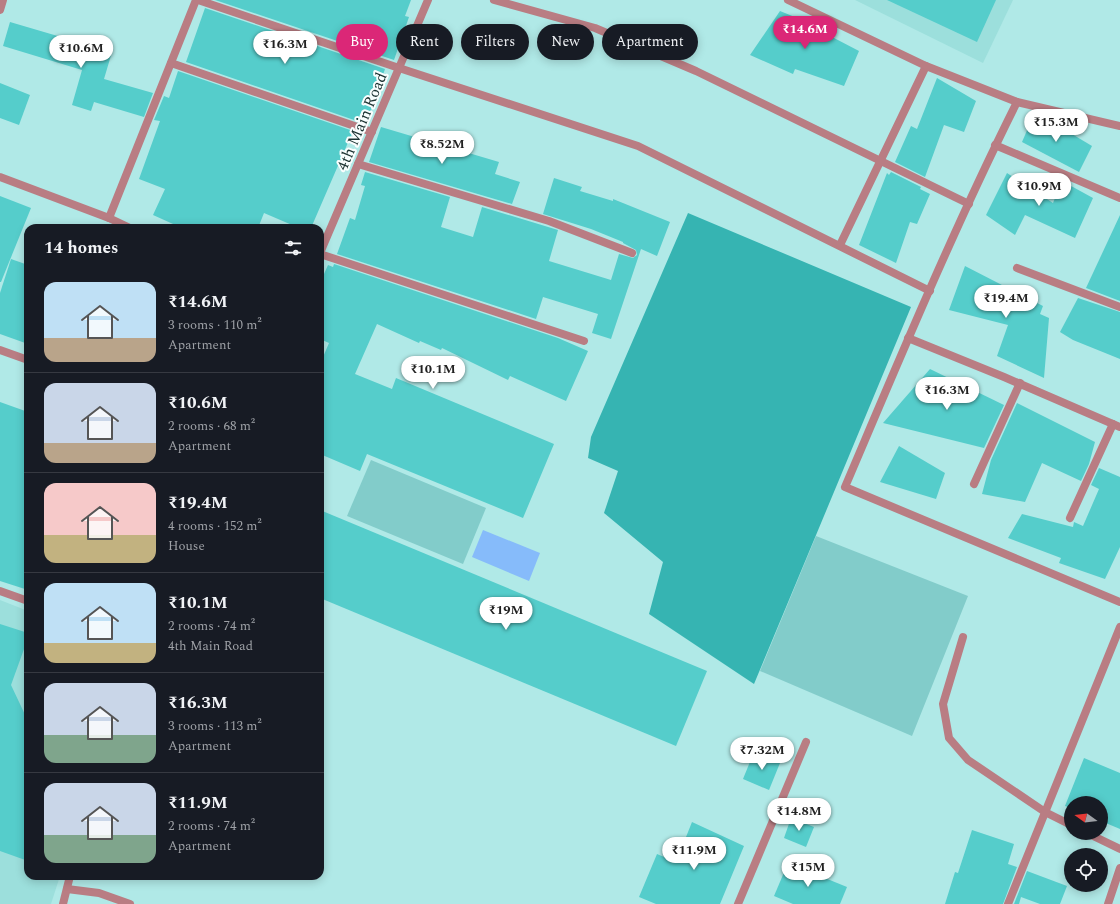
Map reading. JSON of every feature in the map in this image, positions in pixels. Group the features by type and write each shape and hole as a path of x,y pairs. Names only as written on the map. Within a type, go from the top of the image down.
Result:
{"street":[{"path":"0,10 4,0"},
{"path":"109,218 197,0 638,146 930,291"},
{"name":"4th Main Road","path":"324,245 428,0"},
{"path":"494,0 595,28 696,71 969,204"},
{"path":"788,0 926,66 1017,102 1120,126"},
{"path":"171,63 372,132"},
{"path":"840,245 926,66"},
{"path":"1017,102 996,144 908,338 845,488 1120,602"},
{"path":"996,144 1120,198"},
{"path":"358,164 549,221 632,253"},
{"path":"0,177 122,224"},
{"path":"324,255 584,341"},
{"path":"1017,268 1120,307"},
{"path":"908,338 1020,383 1117,425 1070,518"},
{"path":"0,350 24,359"},
{"path":"974,484 1020,383"},
{"path":"0,591 24,600"},
{"path":"1008,904 1120,627"},
{"path":"963,637 943,704 949,738 968,760 1045,812 1064,822"},
{"path":"738,904 806,742"},
{"path":"1101,840 1120,849"},
{"path":"1108,904 1120,868"},
{"path":"63,904 69,880"},
{"path":"67,889 99,893 130,904"}],"shaded area":[{"path":"855,0 1013,0 983,63"},
{"path":"688,213 911,307 754,684 649,614 663,562 604,513 618,471 588,458 591,437"},
{"path":"371,460 486,508 463,564 347,516"},
{"path":"483,530 540,553 529,581 472,557"},
{"path":"816,536 968,596 912,736 760,671"},
{"path":"0,600 24,609 24,880 59,880 51,904 0,904"}],"building":[{"path":"215,0 411,0 405,16 409,17 407,24 396,24 396,54 394,60 388,58 388,24 336,24 336,41"},
{"path":"887,0 996,0 977,42"},
{"path":"205,8 336,52 336,60 358,60 385,69 370,113 362,110 357,121 186,62"},
{"path":"780,11 812,24 811,26 859,51 844,86 795,69 793,74 750,55"},
{"path":"10,22 112,52 104,79 153,93 144,117 94,102 91,111 72,105 82,70 3,46"},
{"path":"178,71 353,131 313,224 290,224 264,213 260,224 173,224 153,215 165,189 139,179 160,121 154,120 164,96 169,98"},
{"path":"937,78 976,101 964,132 944,125 925,177 895,162 911,126 917,129"},
{"path":"0,83 30,95 19,125 0,118"},
{"path":"1035,112 1092,146 1079,172 1022,142"},
{"path":"381,127 499,162 495,174 520,182 512,204 369,162"},
{"path":"365,172 450,197 441,227 473,237 482,207 558,230 549,261 611,280 619,254 633,258 637,255 636,250 623,242 591,229 543,214 554,178 582,187 580,191 613,201 613,199 670,222 657,256 641,249 611,339 592,333 598,314 543,297 536,319 337,254 350,218 355,220 365,186 361,185"},
{"path":"891,172 921,187 920,189 930,194 917,224 910,222 896,263 859,245 887,173 889,175"},
{"path":"1007,173 1053,203 1062,181 1093,198 1075,238 1025,215 1015,235 986,215"},
{"path":"0,196 31,208 0,282"},
{"path":"1120,215 1120,301 1086,288"},
{"path":"11,259 24,264 24,343 0,334 0,293"},
{"path":"334,264 558,338 588,351 566,401 510,376 508,380 442,348 441,350 420,341 419,343 377,324 355,374 392,389 396,378 554,444 523,518 367,454 360,471 324,456 324,355 329,343 324,341 324,274 328,265 333,267"},
{"path":"965,266 1043,306 1040,314 1049,318 1044,378 997,356 1008,325 949,310"},
{"path":"1078,298 1120,312 1120,359 1073,340 1060,332"},
{"path":"930,369 1004,405 984,448 883,423"},
{"path":"0,402 24,411 24,589 0,581"},
{"path":"1017,403 1095,442 1089,464 1081,481 1042,463 1025,502 982,494 991,460"},
{"path":"899,446 945,473 936,499 880,482"},
{"path":"1099,468 1120,477 1120,547 1105,579 1059,563 1061,558 1008,538 1022,514 1073,527 1074,522 1083,526 1099,489 1091,485"},
{"path":"324,512 707,671 676,746 324,600"},
{"path":"0,624 24,632 24,649 11,685 24,713 24,860 0,851"},
{"path":"754,752 780,763 769,790 743,779"},
{"path":"1084,758 1120,773 1120,829 1108,824 1108,796 1069,796"},
{"path":"791,818 814,827 806,847 784,838"},
{"path":"692,822 744,846 720,904 656,904 639,897 657,854 676,862"},
{"path":"972,830 1014,844 1008,864 1017,867 1003,904 945,904 955,872 958,873"},
{"path":"788,863 847,887 840,904 793,904 774,896"},
{"path":"1027,871 1064,885 1065,892 1060,904 1040,904 1021,897 1019,904 1014,904"}]}
